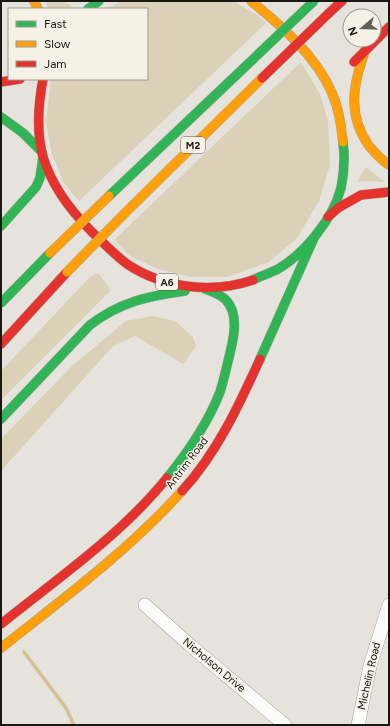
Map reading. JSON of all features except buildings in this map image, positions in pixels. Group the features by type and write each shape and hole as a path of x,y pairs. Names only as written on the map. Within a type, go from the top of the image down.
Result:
{"main road":[{"path":"89,8 99,1"},
{"name":"A6","path":"43,80 38,105 38,120 42,154 47,169 55,187 71,211 122,260 133,268 161,281 179,286 203,289 241,284 272,273 296,255 316,234 328,217 337,199 342,180 343,142 338,113 331,92 314,62 292,38 251,1"},
{"name":"M2","path":"1,303 109,196 314,1"},
{"name":"M2","path":"1,344 67,272 125,213 342,1"},
{"path":"348,68 389,26"},
{"path":"365,51 358,70 354,93 354,111 357,128 369,146 389,166"},
{"path":"1,82 14,80"},
{"path":"338,84 338,113 361,148 389,174"},
{"path":"1,117 21,131 42,154 40,178 36,187 1,226"},
{"path":"328,217 338,208 361,195 389,192"},
{"name":"Antrim Road","path":"1,648 128,545 154,522 194,476 221,437 254,375 288,294 316,234"},
{"path":"1,419 90,325 102,315 132,300 152,295 203,289"},
{"name":"Antrim Road","path":"1,624 97,547 140,509 173,472 196,439 211,412 220,391 232,345 234,324 234,316 230,306 223,297 203,289"}],"street":[{"name":"Nicholson Drive","path":"145,604 285,725"},
{"name":"Michelin Road","path":"358,725 370,666 389,605"}],"shaded area":[{"path":"46,1 63,1 72,6 70,8 48,8"},
{"path":"122,1 233,1 257,15 266,23 79,201 64,183 52,155 46,122 51,80 148,80 148,8 109,8"},
{"path":"301,62 320,94 328,121 330,165 319,201 297,238 269,262 227,277 191,277 158,269 130,256 114,240"},
{"path":"366,167 385,182 357,182"},
{"path":"98,273 111,290 1,400 1,371 90,277"},
{"path":"153,316 175,321 193,337 196,346 183,364 135,336 113,346 1,471 1,439 73,365 126,321"}],"waterway":[{"path":"24,652 66,708 74,725"}],"traffic: fast":[{"path":"89,8 99,1"},
{"path":"248,64 314,1"},
{"path":"109,196 248,64"},
{"path":"1,117 23,133 42,152"},
{"path":"253,280 278,269 288,262 308,245 325,223 332,211 341,188 344,165 343,142"},
{"path":"1,226 36,187 40,178 43,157"},
{"path":"260,359 314,238"},
{"path":"1,303 50,253"},
{"path":"167,478 197,437 210,415 220,392 233,340 234,319 230,306 221,296 205,289"},
{"path":"1,419 90,325 101,317 123,305 135,301 185,291"}],"traffic: slow":[{"path":"34,1 38,8"},
{"path":"251,1 297,42 308,54 325,79 336,105 343,142"},
{"path":"365,51 357,76 355,88 354,99 357,122 369,146 389,165"},
{"path":"125,213 262,78"},
{"path":"50,253 109,196"},
{"path":"67,272 125,213"},
{"path":"1,648 118,554 182,491"}],"traffic: jam":[{"path":"329,13 342,1"},
{"path":"262,78 329,13"},
{"path":"354,62 389,27"},
{"path":"1,82 14,80"},
{"path":"43,80 39,108 39,138 47,168 62,197 83,223 104,244 127,264 156,279 172,283 188,286 221,287 253,280"},
{"path":"328,217 338,208 361,195 389,192"},
{"path":"1,344 67,272"},
{"path":"182,491 195,476 217,445 244,394 260,359"},
{"path":"1,624 109,537 149,499 167,478"}]}
